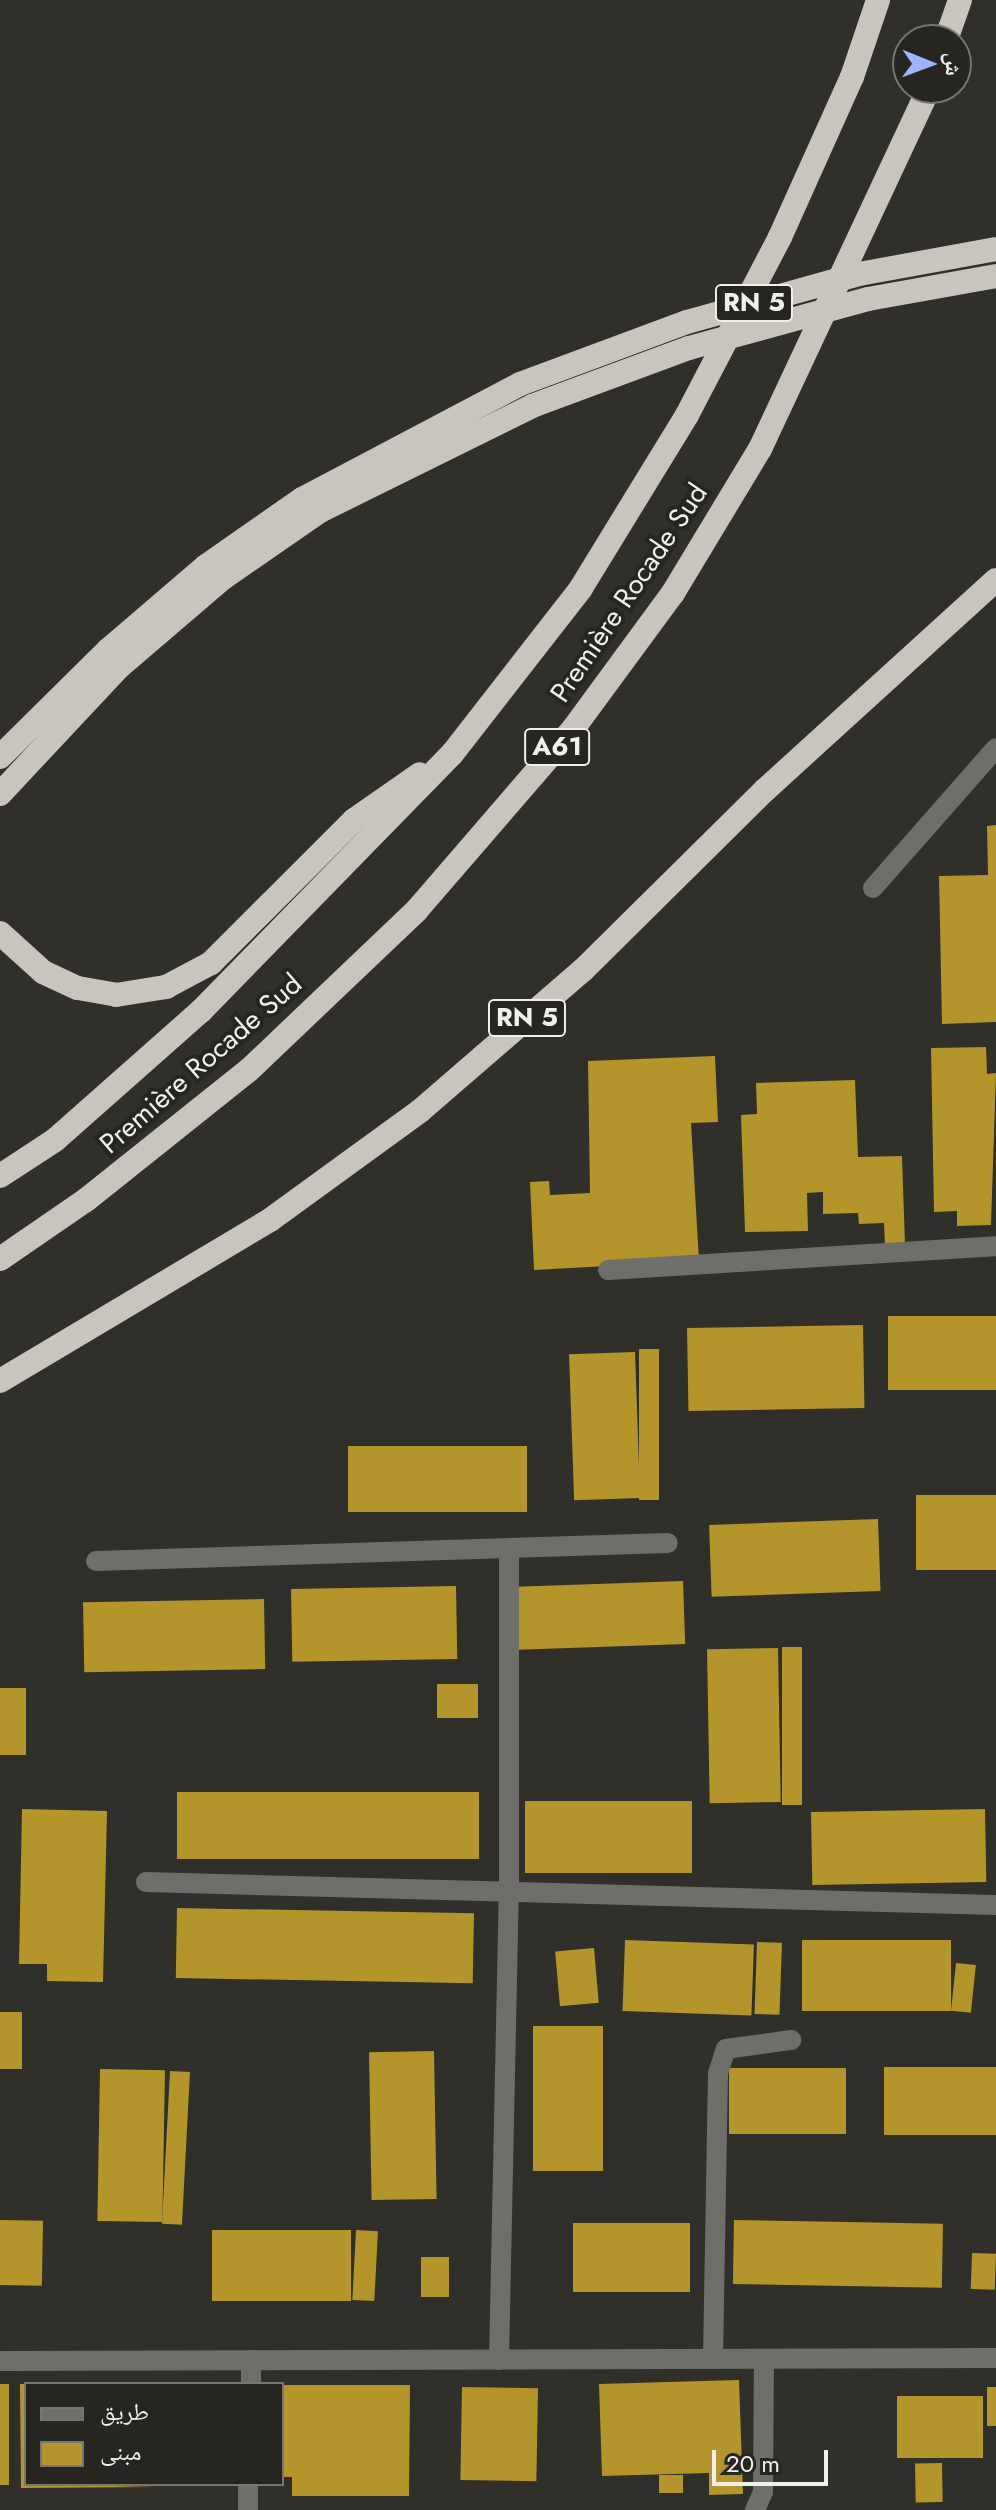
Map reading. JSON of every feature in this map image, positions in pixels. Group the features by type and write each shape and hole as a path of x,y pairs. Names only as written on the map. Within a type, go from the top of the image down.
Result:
{"highway":[{"name":"Première Rocade Sud","path":"0,1176 55,1140 201,1011 452,754 581,588 687,415 780,237 852,77 878,0"},
{"path":"952,24 960,0"},
{"name":"Première Rocade Sud","path":"0,1259 86,1200 249,1070 416,911 573,729 673,593 760,449 922,104"},
{"name":"RN 5","path":"0,757 108,650 206,566 302,499 520,384 687,322 859,274 996,249"},
{"path":"0,794 118,668 223,578 320,511 532,406 718,340 868,299 996,276"},
{"name":"RN 5","path":"0,1381 270,1220 420,1111 583,970 765,790 996,580"},
{"path":"0,933 43,972 78,988 116,995 166,987 211,963 368,807 452,754"}],"street":[{"path":"873,888 996,748"},
{"path":"608,1270 996,1246"},
{"path":"96,1561 668,1543"},
{"path":"499,2360 509,1890 509,1549"},
{"path":"146,1882 996,1905"},
{"path":"713,2359 718,2073 726,2049 791,2040"},
{"path":"0,2361 996,2358"},
{"path":"755,2510 763,2492 764,2359"},
{"path":"251,2360 251,2382"},
{"path":"248,2486 248,2510"}],"building":[{"path":"996,825 996,1022 942,1024 939,876 988,875 987,826"},
{"path":"986,1047 987,1074 996,1073 991,1225 957,1226 957,1211 934,1212 931,1048"},
{"path":"715,1056 718,1122 691,1123 699,1261 534,1270 530,1182 549,1181 550,1195 590,1193 588,1061"},
{"path":"855,1080 858,1157 902,1156 905,1245 885,1246 884,1223 859,1224 858,1213 823,1214 823,1192 807,1193 808,1231 745,1232 741,1115 757,1114 756,1083"},
{"path":"888,1316 996,1316 996,1390 888,1390"},
{"path":"863,1325 864,1408 688,1411 687,1328"},
{"path":"639,1349 659,1349 659,1500 639,1500"},
{"path":"635,1352 640,1498 574,1500 569,1354"},
{"path":"348,1446 527,1446 527,1512 348,1512"},
{"path":"916,1495 996,1495 996,1570 916,1570"},
{"path":"878,1519 881,1591 712,1597 709,1525"},
{"path":"683,1581 685,1644 511,1650 509,1587"},
{"path":"456,1586 457,1659 292,1662 291,1589"},
{"path":"264,1599 265,1669 84,1672 83,1602"},
{"path":"782,1647 802,1647 802,1805 782,1805"},
{"path":"778,1648 781,1802 710,1803 707,1649"},
{"path":"437,1684 478,1684 478,1718 437,1718"},
{"path":"0,1688 26,1688 26,1755 0,1755"},
{"path":"177,1792 479,1792 479,1859 177,1859"},
{"path":"525,1801 692,1801 692,1873 525,1873"},
{"path":"22,1809 107,1811 103,1982 47,1981 47,1964 19,1964"},
{"path":"985,1809 986,1882 812,1885 811,1812"},
{"path":"177,1908 474,1913 473,1983 176,1978"},
{"path":"625,1940 754,1945 751,2015 623,2011"},
{"path":"802,1940 951,1940 951,2011 802,2011"},
{"path":"757,1942 782,1943 779,2015 754,2014"},
{"path":"594,1948 599,2003 560,2006 555,1951"},
{"path":"956,1963 976,1965 971,2013 951,2011"},
{"path":"0,2012 22,2012 22,2069 0,2069"},
{"path":"533,2026 603,2026 603,2171 533,2171"},
{"path":"434,2051 437,2199 372,2200 369,2052"},
{"path":"884,2067 996,2067 996,2135 884,2135"},
{"path":"729,2068 846,2068 846,2134 729,2134"},
{"path":"100,2069 165,2070 162,2222 97,2221"},
{"path":"170,2071 190,2072 182,2225 162,2224"},
{"path":"0,2220 43,2221 42,2286 0,2285"},
{"path":"734,2220 943,2224 942,2288 733,2284"},
{"path":"573,2223 690,2223 690,2292 573,2292"},
{"path":"212,2230 351,2230 351,2301 212,2301"},
{"path":"356,2230 378,2231 374,2301 352,2300"},
{"path":"972,2253 996,2254 995,2290 971,2289"},
{"path":"421,2257 449,2257 449,2297 421,2297"},
{"path":"739,2380 743,2494 709,2495 709,2473 602,2476 599,2384"},
{"path":"0,2384 9,2384 9,2485 0,2485"},
{"path":"20,2384 24,2384 24,2486 156,2487 21,2488"},
{"path":"284,2385 410,2385 409,2496 292,2496 292,2477 284,2477"},
{"path":"462,2387 538,2388 536,2481 460,2480"},
{"path":"987,2387 996,2387 996,2426 987,2426"},
{"path":"897,2396 983,2396 983,2458 897,2458"},
{"path":"915,2463 942,2463 943,2502 916,2502"},
{"path":"659,2475 683,2475 683,2493 659,2493"}]}
